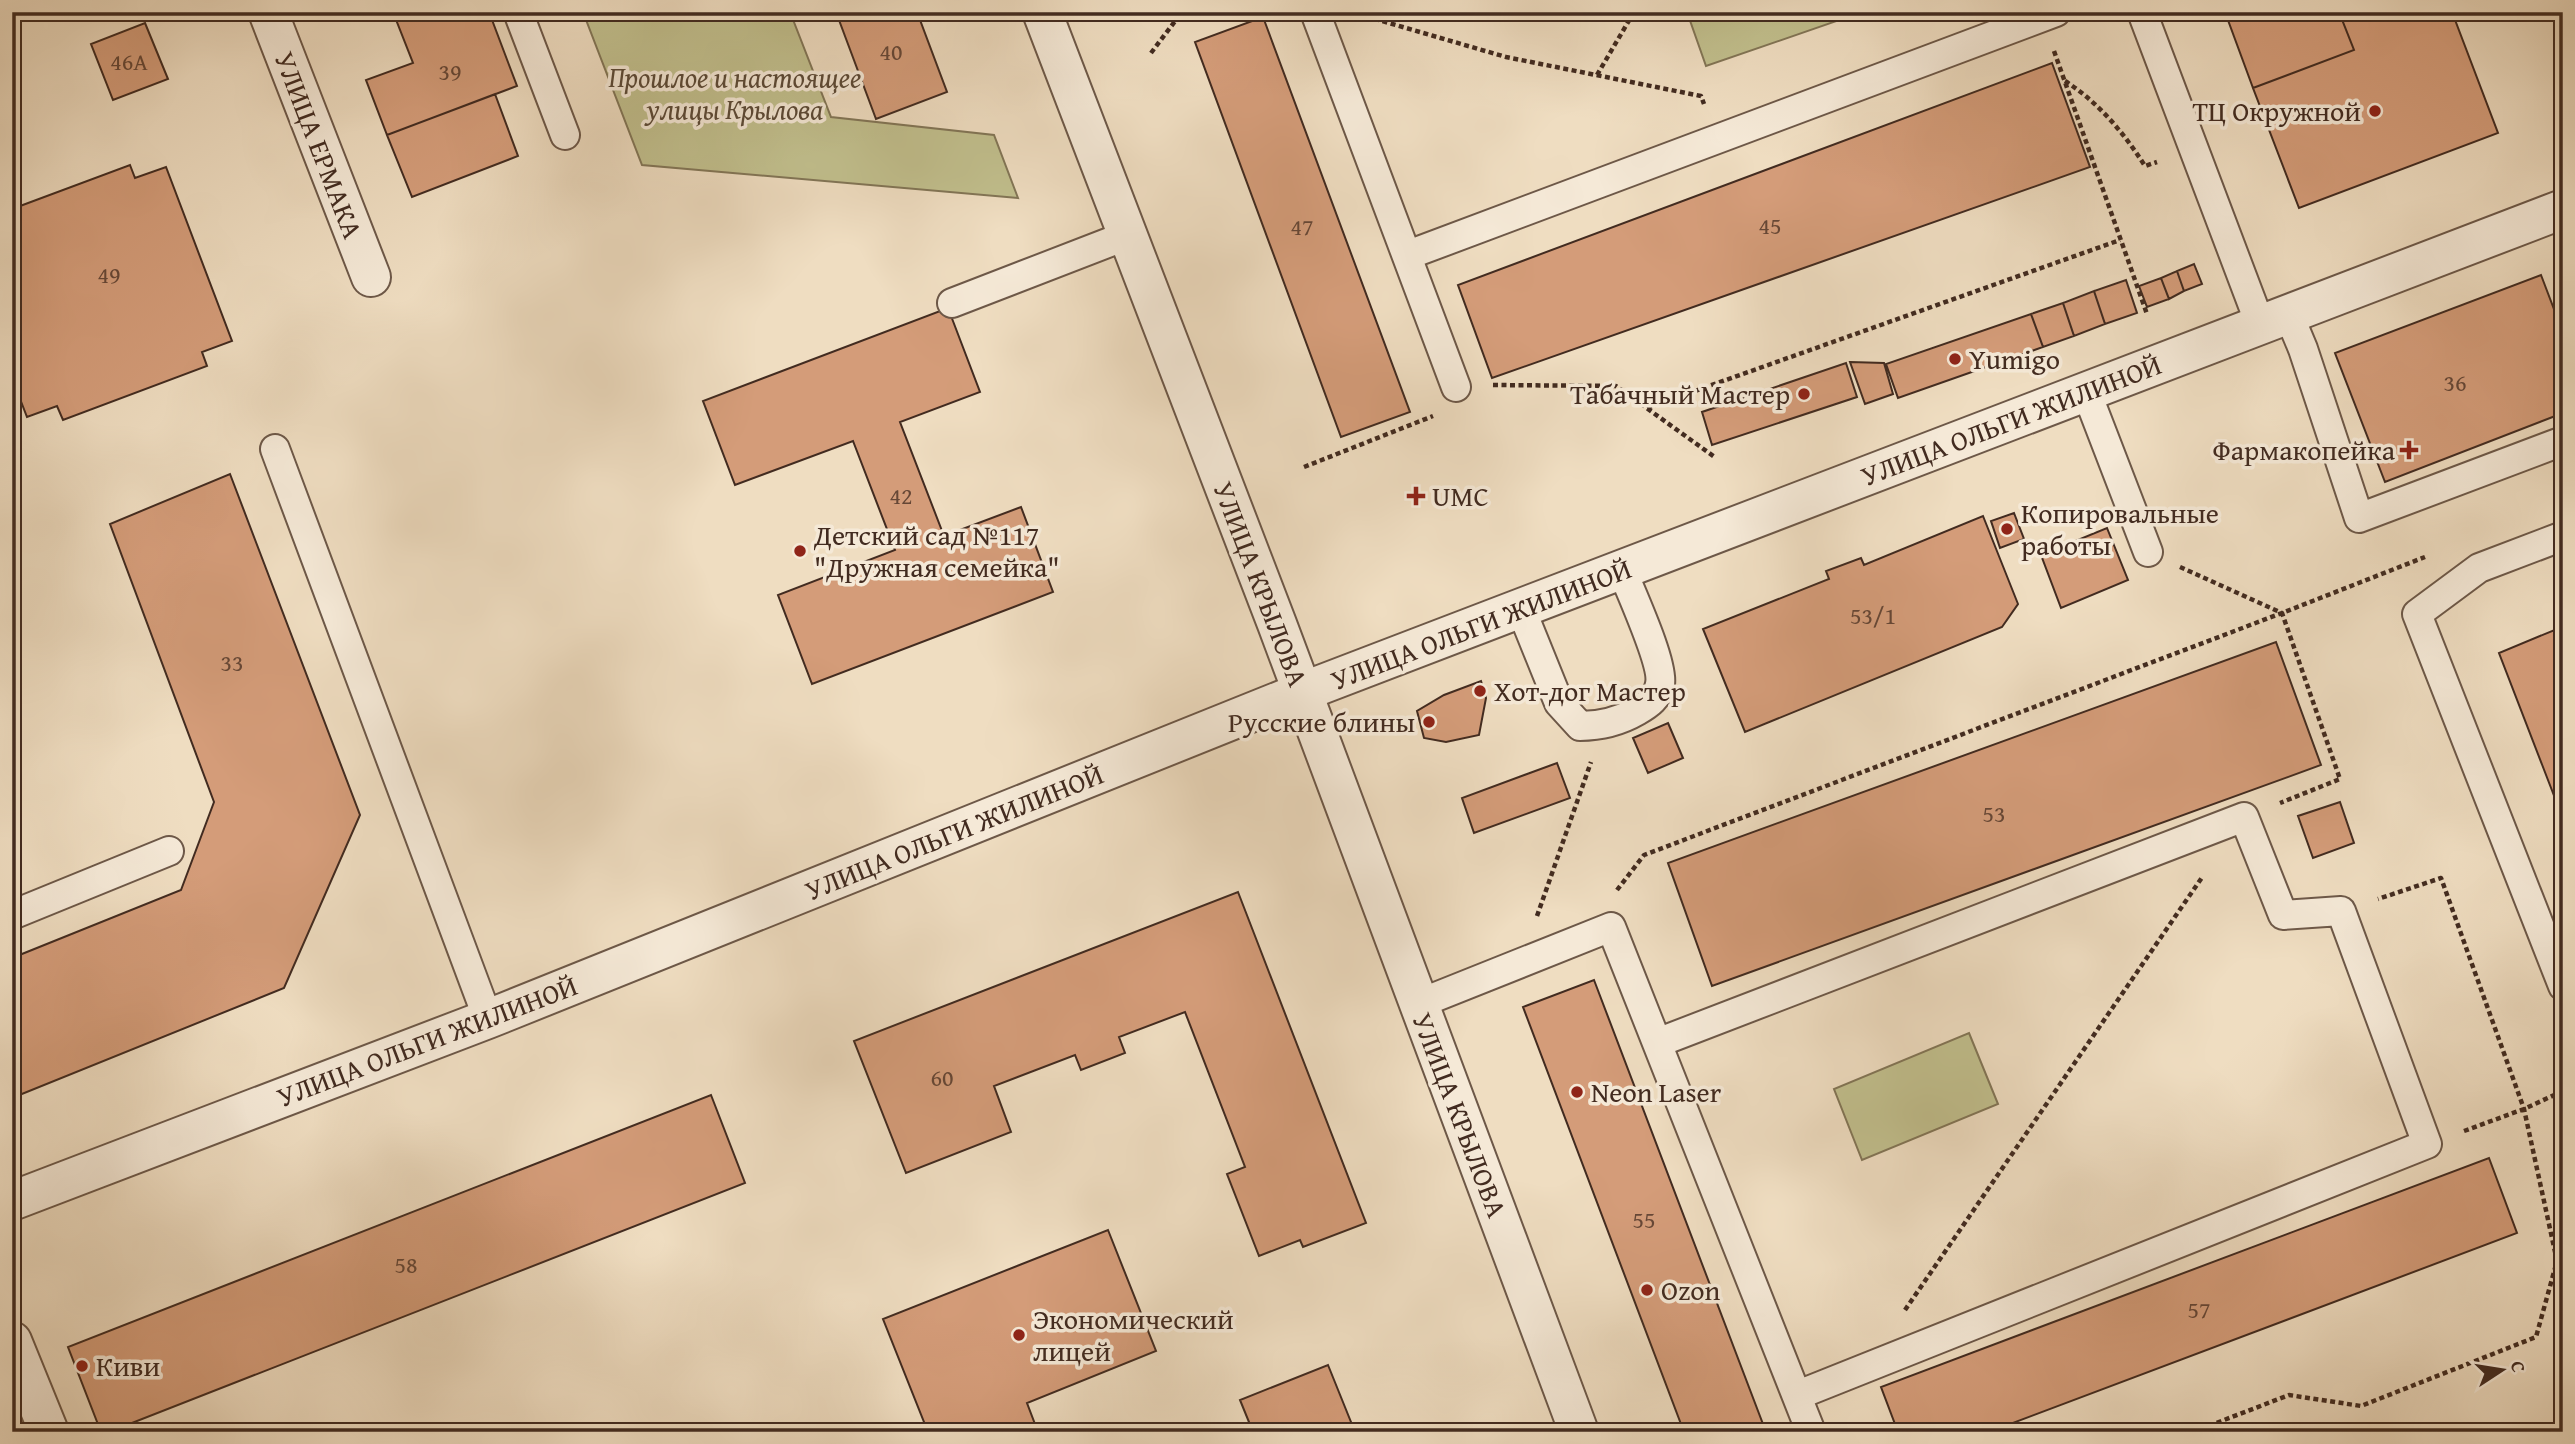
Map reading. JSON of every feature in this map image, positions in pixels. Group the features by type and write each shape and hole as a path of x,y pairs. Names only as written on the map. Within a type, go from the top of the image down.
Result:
{"street":[{"name":"УЛИЦА ЕРМАКА","path":"268,12 370,277"},
{"name":"УЛИЦА КРЫЛОВА","path":"1042,12 1302,692 1579,1432"},
{"name":"УЛИЦА ОЛЬГИ ЖИЛИНОЙ","path":"12,1201 488,1019 1302,692 2563,208"},
{"path":"12,1341 49,1432"}],"lane":[{"path":"518,12 565,135"},
{"path":"1315,12 1456,387"},
{"path":"2142,12 2194,148 2274,318 2303,349 2359,518 2563,442"},
{"path":"1408,255 2049,15"},
{"path":"952,303 1128,236"},
{"path":"2085,391 2148,552"},
{"path":"275,449 488,1019"},
{"path":"2563,536 2479,568 2417,614 2563,986"},
{"path":"1521,609 1559,703 1580,726 1604,725 1627,717 1653,701 1661,682 1656,656 1622,570"},
{"path":"1657,1043 2244,817 2283,915 2341,911 2427,1144 1798,1395"},
{"path":"12,915 169,851"},
{"path":"1418,1004 1611,927 1811,1432"}],"path":[{"path":"1151,53 1182,12"},
{"path":"1350,12 1506,57 1701,96 1715,141"},
{"path":"1597,75 1634,12"},
{"path":"2049,15 2064,80 2147,314"},
{"path":"2064,80 2085,93 2127,139 2145,166 2194,148"},
{"path":"1647,408 2120,240"},
{"path":"1500,384 1616,386 1716,458"},
{"path":"1304,467 1440,413 1456,387"},
{"path":"2148,552 2282,613 2340,779 2244,817"},
{"path":"1611,927 1605,907 1644,855 2431,554"},
{"path":"1534,924 1604,725"},
{"path":"1904,1311 2204,875"},
{"path":"2193,1432 2289,1395 2361,1406 2536,1337 2557,1261 2524,1109 2441,878 2341,911"},
{"path":"2427,1144 2524,1109 2563,1091"}],"green space":[{"name":"Прошлое и настоящее улицы Крылова","path":"583,12 790,12 831,117 994,135 1018,198 642,165"},
{"path":"1687,12 1853,12 1854,15 1706,66"},
{"path":"1969,1033 1998,1104 1862,1160 1834,1089"}],"building":[{"path":"393,12 489,12 517,86 387,135 366,80 413,63"},
{"path":"836,12 917,12 947,92 876,119"},
{"path":"2225,12 2339,12 2354,50 2253,88"},
{"name":"ТЦ Окружной","path":"2339,12 2452,12 2498,133 2299,208 2253,88 2354,50"},
{"path":"1263,17 1410,412 1341,437 1195,42"},
{"path":"145,23 168,79 113,100 91,44"},
{"path":"2052,63 2090,167 1492,378 1458,285"},
{"path":"495,94 518,156 412,197 387,135"},
{"path":"130,165 135,178 166,167 232,341 202,352 207,366 63,420 57,406 27,417 12,378 12,209"},
{"path":"2194,264 2202,284 2184,291 2177,271"},
{"path":"2177,271 2184,291 2169,299 2161,278"},
{"path":"2541,275 2563,333 2563,413 2385,482 2335,353"},
{"path":"2161,278 2169,299 2147,307 2139,286"},
{"path":"2126,280 2137,313 2105,324 2094,291"},
{"path":"2094,291 2105,324 2074,336 2063,303"},
{"path":"2063,303 2074,336 2043,347 2031,314"},
{"path":"948,308 980,392 900,422 944,536 1021,507 1053,592 812,684 778,595 895,550 853,441 735,485 703,401"},
{"path":"2031,314 2043,347 1898,398 1886,364"},
{"path":"1850,362 1884,363 1893,394 1865,404"},
{"path":"1846,363 1857,397 1712,445 1702,412"},
{"path":"230,474 360,815 284,988 12,1098 12,958 181,890 214,802 110,524"},
{"path":"2014,513 2024,539 2000,548 1991,521"},
{"path":"1983,516 2018,604 2002,627 1745,732 1703,629 1829,579 1826,571 1861,558 1864,565"},
{"path":"2107,528 2128,580 2061,608 2041,555"},
{"path":"2557,629 2563,631 2563,819 2499,653"},
{"path":"2276,642 2321,765 1712,986 1668,863"},
{"path":"1481,681 1486,698 1479,735 1446,742 1424,738 1417,711 1444,695"},
{"path":"1668,723 1683,758 1648,773 1633,738"},
{"path":"1557,763 1570,798 1474,833 1462,798"},
{"path":"2340,802 2354,843 2313,858 2298,816"},
{"path":"1238,892 1366,1223 1303,1247 1300,1240 1259,1256 1227,1174 1245,1167 1185,1012 1119,1037 1125,1053 1081,1070 1075,1055 994,1086 1011,1132 906,1173 854,1041"},
{"path":"1594,980 1766,1432 1684,1432 1523,1007"},
{"path":"711,1095 745,1183 109,1432 101,1432 68,1347"},
{"path":"2489,1158 2517,1233 1989,1432 1898,1432 1881,1387"},
{"name":"Экономический лицей","path":"1108,1230 1156,1351 1027,1403 1038,1432 928,1432 883,1319"},
{"name":"Экономический лицей","path":"1328,1365 1355,1432 1253,1432 1240,1400"}],"place":[{"name":"ТЦ Окружной","path":"2375,111"},
{"name":"Yumigo","path":"1955,359"},
{"name":"Табачный Мастер","path":"1804,394"},
{"name":"Фармакопейка","path":"2409,450"},
{"name":"UMC","path":"1416,496"},
{"name":"Копировальные работы","path":"2007,529"},
{"name":"Детский сад №117 \"Дружная семейка\"","path":"800,551"},
{"name":"Хот-дог Мастер","path":"1480,691"},
{"name":"Русские блины","path":"1429,722"},
{"name":"Neon Laser","path":"1577,1092"},
{"name":"Ozon","path":"1647,1290"},
{"name":"Экономический лицей","path":"1019,1335"},
{"name":"Киви","path":"82,1366"}]}
